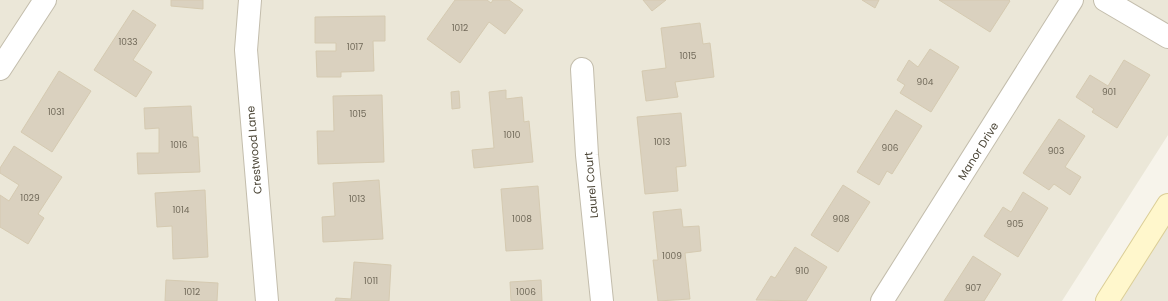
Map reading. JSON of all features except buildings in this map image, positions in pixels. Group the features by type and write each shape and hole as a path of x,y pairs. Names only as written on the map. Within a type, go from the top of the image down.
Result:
{"street":[{"path":"0,69 45,0"},
{"name":"Crestwood Lane","path":"250,0 246,50 267,301"},
{"name":"Manor Drive","path":"882,301 1072,0"},
{"path":"1105,0 1168,37"},
{"name":"Laurel Court","path":"582,69 587,155 602,301"},
{"path":"1107,301 1168,205"}],"shaded area":[{"path":"0,0 1168,0 1168,135 1062,301 0,301"},
{"path":"1168,226 1168,301 1121,301"}]}
